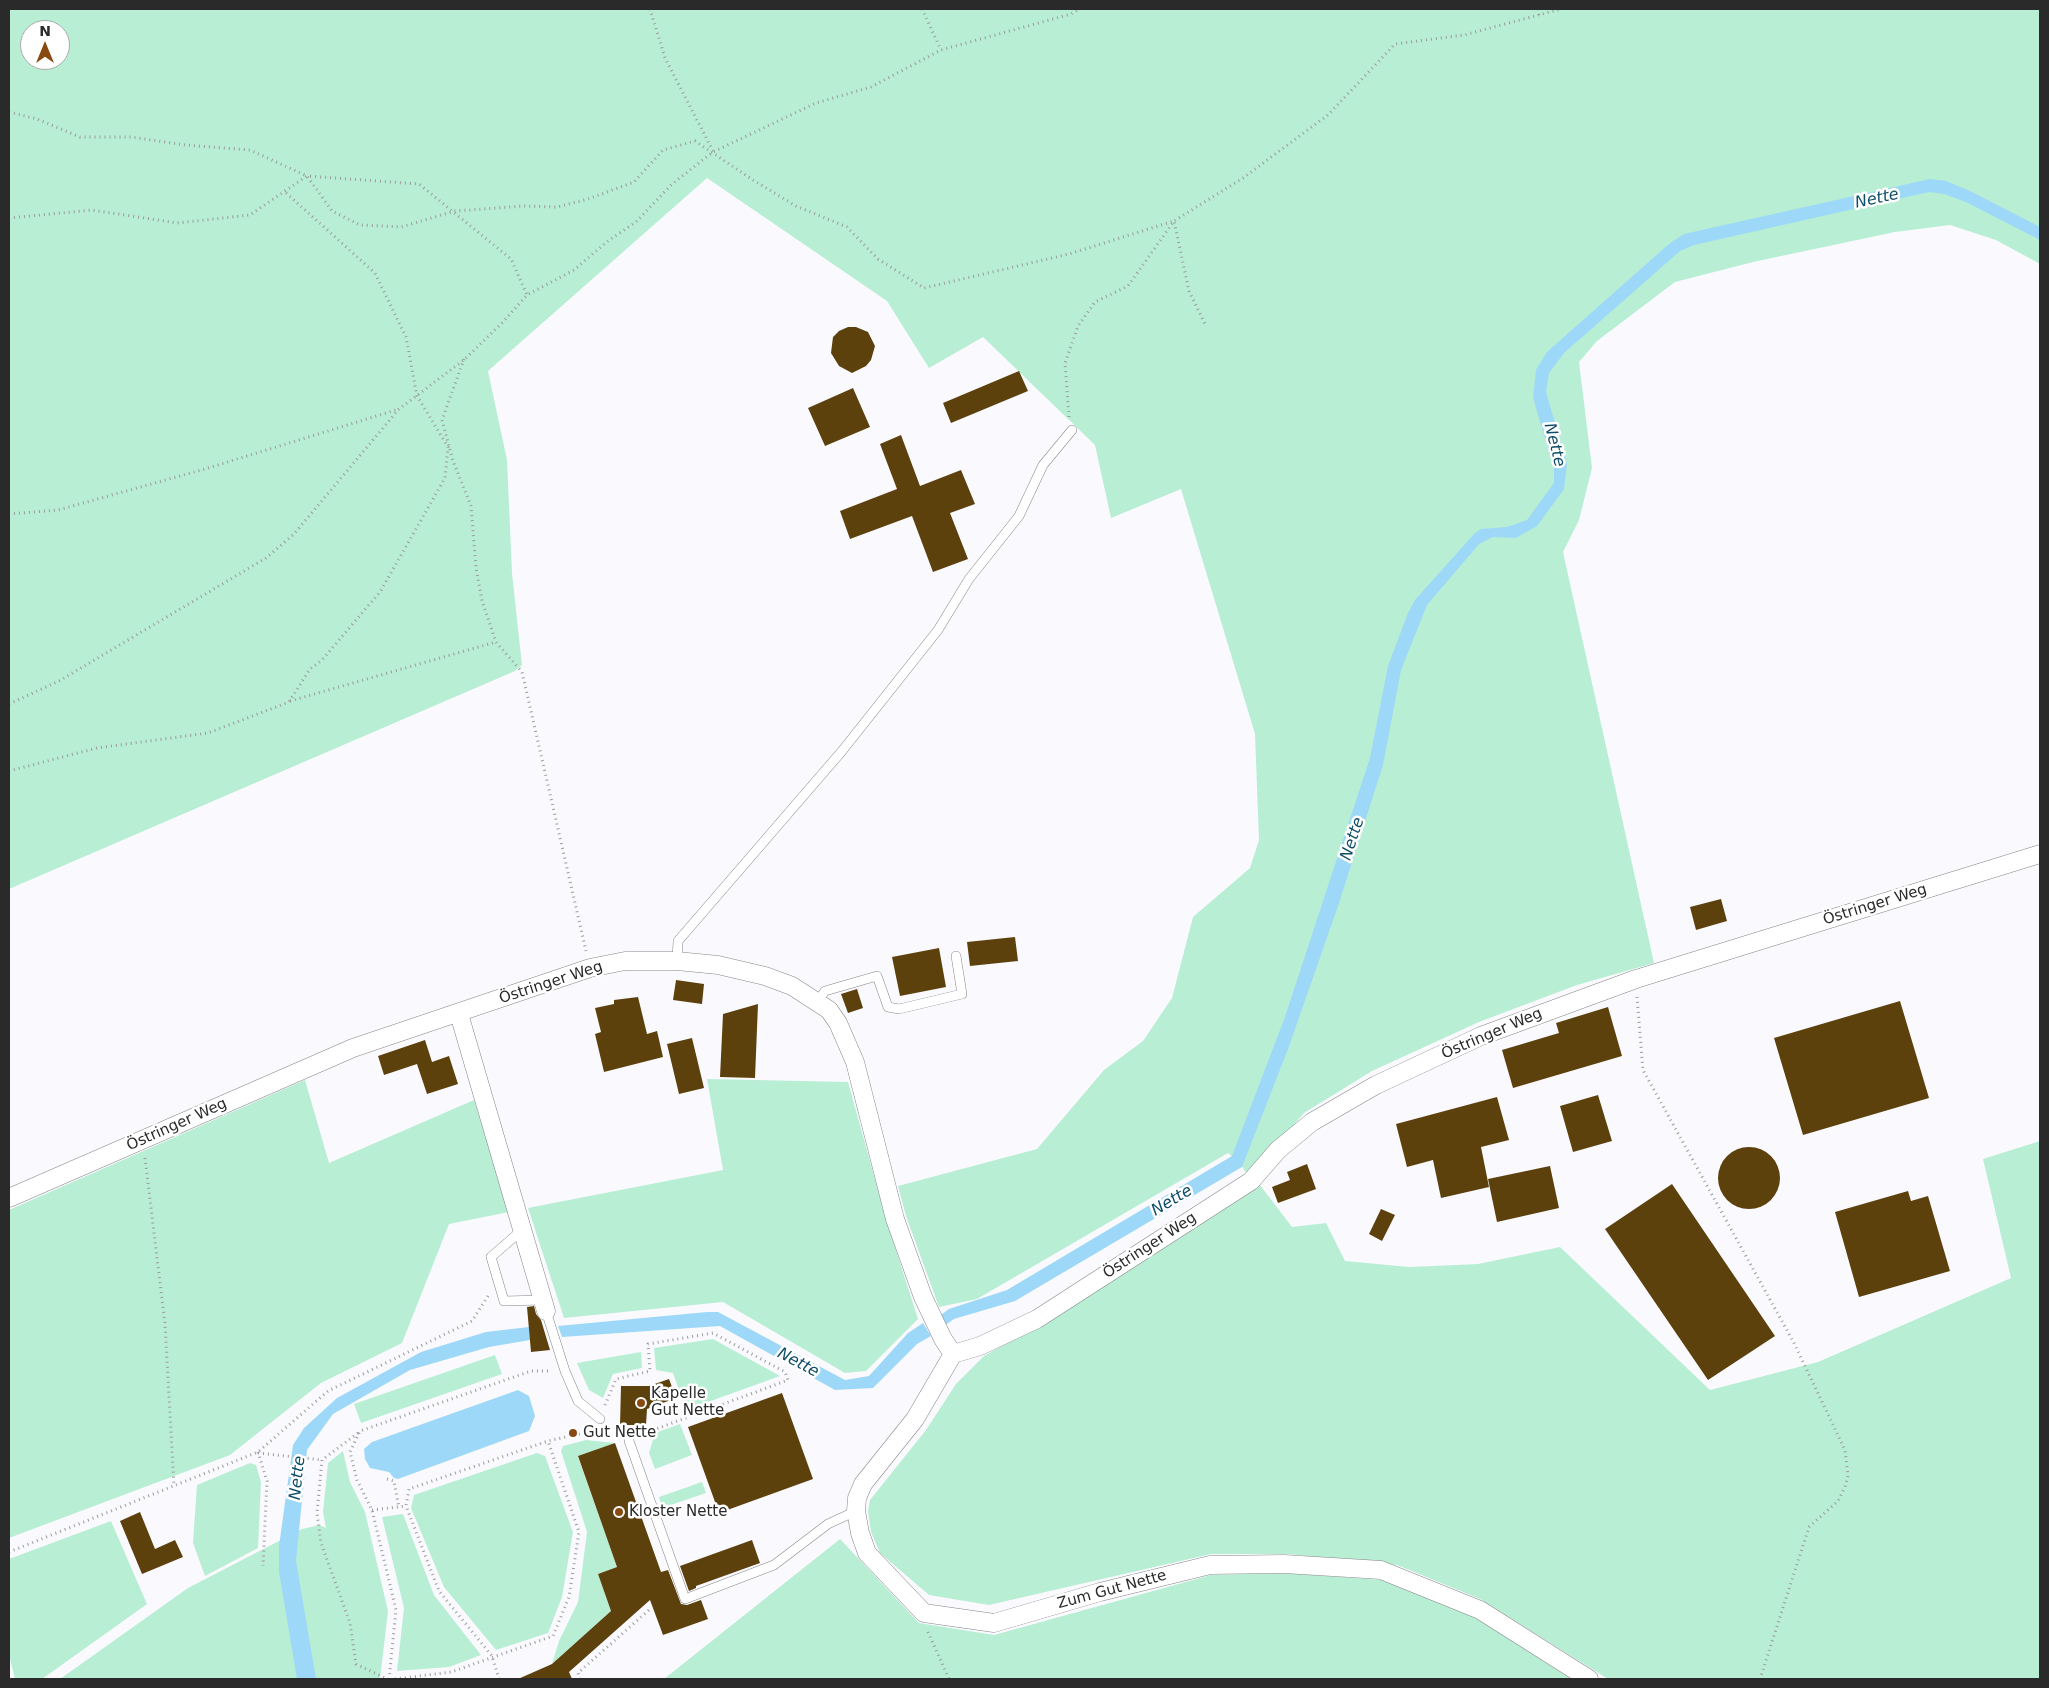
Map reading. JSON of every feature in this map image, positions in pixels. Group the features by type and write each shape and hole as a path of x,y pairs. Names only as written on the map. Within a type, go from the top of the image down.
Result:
{"street":[{"name":"Östringer Weg","path":"9,1198 354,1048 459,1014 590,968 625,961 677,961 718,965 765,976 792,986 818,1001 829,1010 838,1023 855,1062 895,1219 922,1297 948,1346 980,1346 1037,1319 1252,1180 1278,1150 1312,1122 1376,1085 1481,1036 1636,979 2040,854"},
{"path":"459,1014 544,1305"},
{"path":"924,1613 868,1553 860,1533 856,1511 857,1498 863,1484 915,1420 948,1346"},
{"name":"Zum Gut Nette","path":"924,1613 994,1623 1100,1592 1210,1565 1284,1564 1381,1570 1480,1610 1588,1679"}],"lane":[{"path":"677,961 678,941 842,751 938,630 969,579 1019,516 1043,465 1072,430"},
{"path":"818,1001 825,991 877,976 888,1007 899,1009 962,994 956,956"},
{"path":"522,1230 491,1257 504,1301 544,1305 565,1371 578,1401 600,1418"},
{"path":"629,1442 685,1599 774,1565 828,1524 856,1511"}],"path":[{"path":"650,9 665,58 713,152"},
{"path":"922,9 941,50"},
{"path":"9,704 59,681 266,558 294,534 399,409 464,359 527,295 574,270 609,240 636,222 672,184 713,152 816,102 871,87 941,50 1071,14 1079,9"},
{"path":"1538,9 1539,15"},
{"path":"307,176 332,211 360,225 401,227 455,211 524,206 557,206 573,203 634,182 663,150 695,141 796,206 846,227 878,259 924,288 1069,254 1174,221 1243,178 1328,115 1395,44 1464,35 1561,9"},
{"path":"9,112 37,119 80,137 131,137 185,145 250,150 307,176 419,184 455,211 511,259 527,295"},
{"path":"9,218 92,210 177,223 250,215 307,176"},
{"path":"284,191 375,273 406,337 417,396 448,447 445,478 380,592 322,660 310,669 289,702"},
{"path":"1174,221 1188,291 1205,324"},
{"path":"1072,430 1065,363 1078,326 1095,302 1128,286 1174,221"},
{"path":"464,359 442,420 453,461 471,506 476,568 482,601 496,642 522,672 590,968"},
{"path":"9,514 58,510 205,469 399,409"},
{"path":"9,771 97,748 208,733 289,702 496,642"},
{"path":"1636,979 1643,1070 1794,1343 1845,1450 1848,1476 1845,1487 1838,1501 1809,1527 1760,1679"},
{"path":"143,1140 166,1324 174,1486"},
{"path":"9,1552 258,1452 328,1391 472,1321 498,1281"},
{"path":"499,1679 492,1656 439,1591 406,1506 409,1489 548,1442 588,1432 600,1418 616,1380 650,1371 648,1344 712,1333 785,1372 788,1380 651,1429 629,1442"},
{"path":"258,1452 322,1460 360,1431 531,1371 565,1371"},
{"path":"322,1460 317,1514 321,1543 350,1623 356,1664 388,1679 396,1610 372,1510 357,1480 350,1452 360,1431"},
{"path":"395,1679 451,1672 553,1636 569,1597 579,1532 548,1442"},
{"path":"258,1452 267,1481 263,1566"},
{"path":"387,1479 394,1481 399,1508"},
{"path":"372,1510 406,1506"},
{"path":"580,1679 578,1673 649,1610"},
{"path":"924,1613 930,1639 949,1679"}],"green space":[{"path":"9,9 2040,9 2040,264 1996,240 1950,225 1895,232 1753,262 1675,282 1597,341 1579,362 1592,468 1579,520 1563,552 1654,963 1577,985 1479,1022 1372,1071 1304,1113 1249,1177 1239,1162 1228,1153 977,1299 939,1307 906,1216 898,1186 1037,1149 1104,1070 1143,1041 1172,998 1193,917 1250,868 1259,840 1255,734 1181,489 1111,518 1095,445 983,337 929,368 887,301 707,178 488,371 507,460 512,573 522,665 515,671 9,889"},
{"path":"707,1079 848,1082 886,1219 918,1319 866,1371 845,1373 723,1302 564,1318 528,1208 723,1170"},
{"path":"305,1080 329,1163 474,1100 509,1212 449,1224 402,1343 321,1383 230,1455 9,1538 9,1210"},
{"path":"2040,1141 2040,1679 1608,1679 1480,1599 1397,1565 1288,1554 1211,1554 989,1605 929,1595 880,1553 871,1532 868,1511 870,1500 926,1430 956,1384 984,1356 1037,1326 1260,1185 1292,1227 1326,1223 1345,1261 1409,1267 1478,1264 1560,1247 1710,1390 1818,1362 2011,1278 1983,1159"},
{"path":"713,1339 780,1376 686,1410 673,1373 656,1370 654,1348"},
{"path":"641,1352 642,1368 613,1374 603,1398 589,1390 577,1363"},
{"path":"495,1355 502,1374 361,1423 354,1404"},
{"path":"680,1424 692,1455 655,1469 649,1453 655,1433"},
{"path":"586,1440 615,1443 578,1457 617,1567 598,1574 611,1611 552,1664 559,1641 578,1602 587,1532 561,1451 563,1446"},
{"path":"343,1451 350,1482 365,1512 388,1611 380,1679 60,1679 188,1588 302,1529 320,1525 326,1528 323,1512 328,1463"},
{"path":"537,1453 545,1456 573,1532 562,1597 548,1633 496,1650 444,1587 411,1508 414,1495"},
{"path":"250,1463 256,1465 261,1482 258,1548 205,1576 193,1543 197,1485"},
{"path":"702,1482 706,1493 662,1508 659,1497"},
{"path":"403,1514 434,1595 481,1655 449,1667 397,1671 404,1608 382,1517"},
{"path":"111,1521 147,1604 42,1679 15,1679 9,1655 9,1559"},
{"path":"840,1539 919,1623 994,1635 1211,1575 1285,1573 1382,1580 1478,1618 1571,1679 664,1679"}],"water":[{"name":"Nette","path":"1930,179 1946,181 1970,191 2040,227 2040,240 1966,202 1944,194 1929,192 1694,245 1680,251 1564,353 1549,373 1546,392 1567,464 1564,489 1537,526 1516,538 1493,537 1479,544 1427,605 1401,670 1383,765 1338,906 1288,1049 1242,1167 1015,1301 954,1319 944,1326 938,1317 949,1309 1007,1290 1232,1156 1285,1017 1370,758 1388,666 1408,613 1415,600 1475,533 1481,529 1507,527 1527,520 1554,483 1554,468 1533,398 1536,370 1547,352 1669,244 1684,234"},
{"name":"Nette","path":"718,1312 845,1380 869,1376 908,1333 923,1323 931,1336 917,1344 873,1388 835,1390 720,1326 562,1337 558,1326"},
{"name":"Nette","path":"529,1327 530,1340 489,1347 410,1370 333,1414 307,1450 296,1561 316,1679 297,1679 279,1572 279,1546 293,1445 304,1428 337,1398 421,1352 486,1332"},
{"path":"518,1390 529,1396 535,1416 529,1431 398,1479 394,1478 389,1472 370,1468 365,1459 364,1449 372,1442"}],"building":[{"path":"848,327 856,327 868,332 875,346 871,360 866,366 852,373 839,366 831,353 833,337 839,331"},
{"path":"1019,371 1028,391 951,423 943,403"},
{"path":"853,388 870,427 825,446 808,408"},
{"path":"901,435 920,486 961,470 975,504 950,513 968,559 933,572 912,516 850,539 840,511 897,489 880,444"},
{"path":"1721,899 1727,921 1696,930 1690,907"},
{"path":"1015,937 1018,961 970,966 967,942"},
{"path":"939,948 946,987 900,996 892,957"},
{"path":"676,980 704,984 702,1004 673,1000"},
{"path":"857,989 863,1008 848,1013 841,994"},
{"path":"638,997 647,1034 657,1031 663,1057 604,1072 595,1034 601,1032 595,1008 614,1004 614,1000"},
{"path":"1900,1001 1929,1098 1803,1135 1774,1038"},
{"path":"758,1004 755,1078 720,1077 723,1014"},
{"path":"1608,1007 1622,1056 1513,1088 1502,1050 1559,1033 1556,1023"},
{"path":"692,1038 704,1088 679,1094 667,1044"},
{"path":"425,1040 432,1062 449,1056 458,1084 427,1094 417,1064 384,1075 378,1056"},
{"path":"1598,1095 1612,1141 1573,1152 1560,1106"},
{"path":"1497,1097 1509,1140 1481,1147 1489,1187 1441,1198 1433,1160 1407,1167 1396,1124"},
{"path":"1749,1147 1761,1150 1771,1156 1777,1166 1780,1178 1777,1190 1771,1200 1761,1206 1749,1209 1737,1206 1727,1200 1721,1190 1718,1178 1721,1166 1727,1156 1737,1150"},
{"path":"1307,1164 1316,1189 1278,1203 1272,1187 1290,1180 1287,1172"},
{"path":"1550,1166 1559,1208 1497,1222 1488,1179"},
{"path":"1672,1184 1775,1336 1708,1380 1605,1229"},
{"path":"1908,1191 1911,1201 1928,1196 1950,1271 1859,1297 1835,1212"},
{"path":"1381,1209 1395,1215 1382,1241 1369,1234"},
{"path":"534,1306 536,1314 541,1320 550,1350 531,1352 527,1307"},
{"name":"Kapelle Gut Nette","path":"669,1379 676,1398 647,1409 646,1425 620,1425 621,1386 649,1386"},
{"path":"782,1393 813,1479 719,1513 688,1427"},
{"name":"Kloster Nette","path":"615,1443 661,1572 668,1570 681,1604 687,1605 701,1600 708,1619 663,1635 650,1600 569,1672 572,1679 518,1679 552,1664 611,1611 598,1574 617,1567 578,1456"},
{"path":"140,1512 155,1549 175,1540 183,1557 142,1574 120,1521"},
{"path":"752,1540 760,1563 696,1586 696,1588 689,1591 680,1566"}],"place":[{"name":"Kapelle Gut Nette","path":"641,1403"},
{"name":"Gut Nette","path":"573,1433"},
{"name":"Kloster Nette","path":"619,1512"}]}
